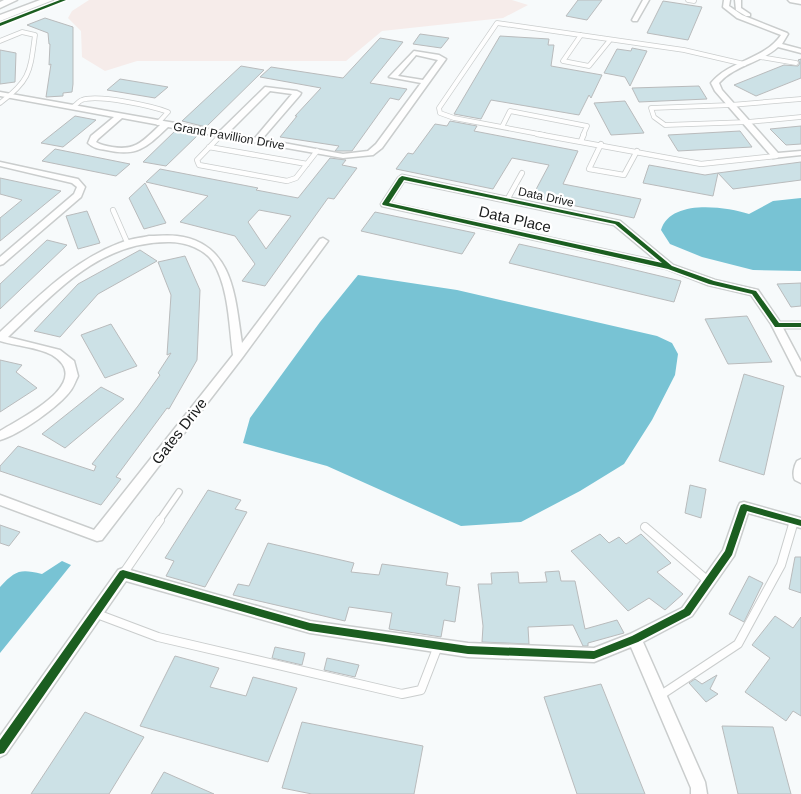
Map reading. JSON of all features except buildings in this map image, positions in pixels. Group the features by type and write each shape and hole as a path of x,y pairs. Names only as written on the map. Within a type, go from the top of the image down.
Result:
{"main road":[{"path":"0,5 12,0"},
{"path":"0,18 48,0"},
{"path":"793,0 801,1"}],"street":[{"path":"635,20 646,0"},
{"path":"727,0 726,7 732,13 772,27 785,34 782,42 777,46 724,75 715,83 718,91 748,122 776,156 801,153"},
{"path":"738,0 738,9 766,22 772,27"},
{"path":"777,46 801,51"},
{"name":"Grand Pavillion Drive","path":"0,94 343,156 370,153 379,146 442,59 440,57 414,53 393,77 425,82"},
{"path":"222,134 268,89 296,93 256,141"},
{"path":"120,116 94,138 92,143 96,146 125,152 134,151 161,124"},
{"path":"0,164 75,182 82,187 78,195 0,262"},
{"name":"Data Drive","path":"402,178 617,223 670,267"},
{"name":"Data Place","path":"402,178 385,204 670,267"},
{"path":"0,338 76,269 127,242 164,238 184,240 202,248 215,258 224,274 238,355"},
{"name":"Gates Drive","path":"0,500 97,536 238,355 323,241"},
{"path":"670,267 705,282 754,292 776,324 801,372"},
{"path":"776,324 801,325"},
{"path":"0,338 56,353 71,365 73,375 69,387 55,402 0,436"},
{"path":"801,464 799,477 801,478"},
{"path":"0,749 123,574 310,627 468,650 594,654 635,639 687,612 729,552 744,507 798,522"},
{"path":"635,639 700,788 699,794"}],"lane":[{"path":"688,0 694,1"},
{"path":"744,64 684,50 497,23 439,108 440,113 454,118 702,164 776,156"},
{"path":"0,40 22,32 35,35 28,79 22,88 0,104"},
{"path":"581,35 563,61 589,66 610,40"},
{"path":"760,57 796,64"},
{"path":"73,107 87,98 102,99 168,112 161,124"},
{"path":"801,99 731,105 651,108 654,118 665,125 748,122 801,117"},
{"path":"0,104 7,104"},
{"path":"502,127 510,111 587,126 581,141"},
{"path":"222,134 197,160 199,165 287,181 296,178 317,152"},
{"path":"601,144 589,169 624,175 637,151"},
{"path":"209,147 307,164"},
{"path":"507,200 522,173"},
{"path":"113,210 127,242"},
{"path":"123,574 179,492"},
{"path":"659,696 738,644 781,565 798,522"},
{"path":"645,527 708,582"},
{"path":"95,613 158,637 402,694 421,690 438,646"}],"shaded area":[{"path":"89,0 512,0 528,5 503,18 382,31 346,61 137,61 105,71 82,57 81,31 68,18 72,11"}],"water":[{"path":"801,198 801,271 753,270 702,257 670,244 661,230 666,220 675,213 686,209 713,207 749,214 773,201"},
{"path":"358,275 457,290 657,336 672,343 678,354 675,375 652,420 624,464 580,491 521,522 461,526 327,466 243,443 250,418 320,322"},
{"path":"62,561 71,565 0,653 0,587 10,577 19,572 42,574"}],"cycle path":[{"path":"0,25 64,0"},
{"path":"670,267 617,223 402,178 385,204 670,267 711,282 754,292 777,325 801,325"},
{"path":"0,749 123,574 310,627 468,650 594,655 635,639 687,612 729,552 744,507 801,523"}]}
